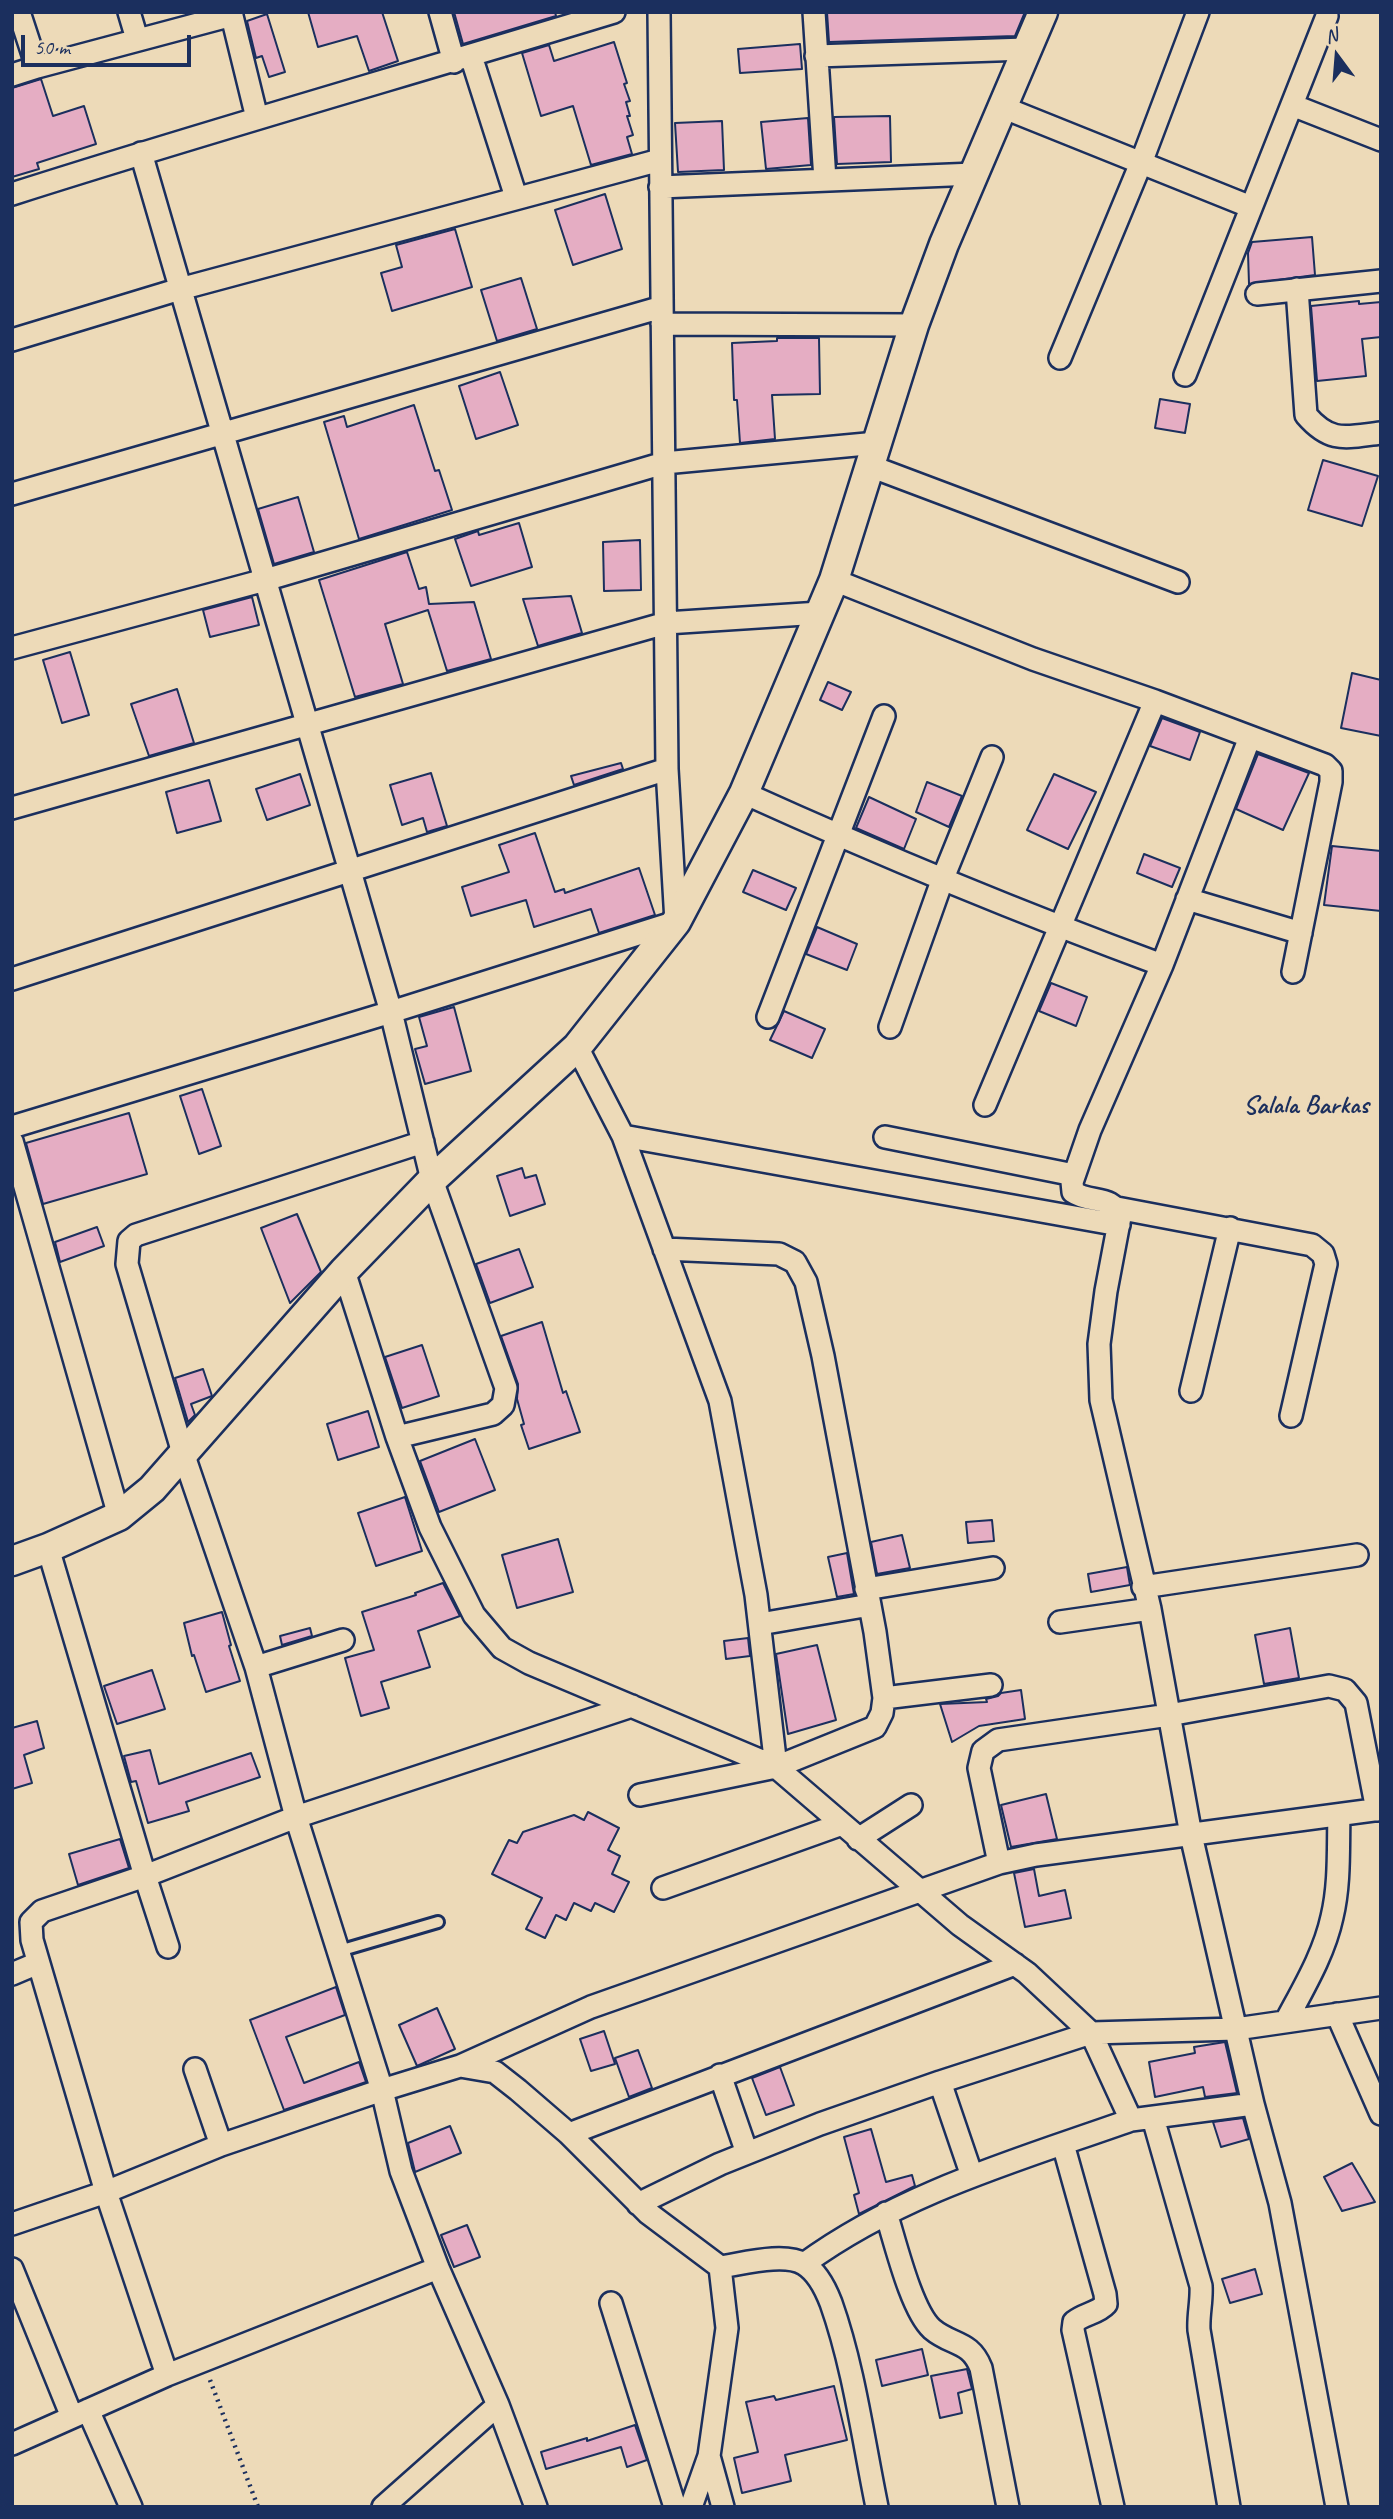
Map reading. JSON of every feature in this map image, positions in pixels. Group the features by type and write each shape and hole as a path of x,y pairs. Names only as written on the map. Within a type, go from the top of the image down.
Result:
{"street":[{"path":"19,12 37,67"},
{"path":"129,12 137,40"},
{"path":"440,12 463,59 516,197"},
{"path":"12,194 614,12"},
{"path":"659,12 667,769 676,922"},
{"path":"814,12 824,180"},
{"path":"12,1561 120,1516 152,1489 344,1270 432,1180 577,1047 676,922 744,793 834,580 914,325 944,244 1043,12"},
{"path":"1060,358 1141,163 1198,12"},
{"path":"12,75 231,13 257,118"},
{"path":"1185,376 1327,16"},
{"path":"816,56 1026,49"},
{"path":"1292,105 1381,140"},
{"path":"1002,107 1251,207"},
{"path":"141,153 391,1012 432,1180 506,1388 503,1405 493,1414 397,1437"},
{"path":"12,340 180,289 660,160"},
{"path":"660,187 974,174"},
{"path":"1257,294 1381,281"},
{"path":"1297,289 1306,415 1320,431 1338,437 1381,433"},
{"path":"12,494 662,315 914,325"},
{"path":"12,648 265,580 664,463 874,455 1178,582"},
{"path":"834,580 1033,659 1155,701 1325,765 1331,771 1331,782 1293,972"},
{"path":"12,808 666,623 820,614"},
{"path":"985,1105 1155,701"},
{"path":"768,1017 884,716"},
{"path":"1250,737 1162,965 1090,1130 1072,1182 1073,1192 1079,1196 1111,1202 1118,1216 1099,1344 1101,1400 1150,1609 1191,1835 1253,2104 1280,2203 1337,2507"},
{"path":"890,1027 943,878 992,757"},
{"path":"12,979 667,769"},
{"path":"744,793 839,836 1059,927 1162,965"},
{"path":"1188,899 1301,933"},
{"path":"12,1127 676,922"},
{"path":"577,1047 623,1136 720,1401 760,1624 776,1767"},
{"path":"623,1136 1118,1216 1230,1228 1312,1245 1322,1254 1326,1264 1291,1416"},
{"path":"885,1137 1074,1174"},
{"path":"12,1141 120,1516"},
{"path":"423,1142 136,1235 129,1241 127,1265 183,1453 256,1667 296,1817 382,2090 401,2171 438,2268 498,2405 536,2507"},
{"path":"1191,1391 1230,1228"},
{"path":"640,1795 776,1767 875,1727 882,1713 884,1698 823,1356 806,1282 795,1262 779,1254 664,1249"},
{"path":"344,1270 397,1437 430,1527 474,1615 502,1648 529,1663 776,1767 960,1925 1027,1973 1091,2034 1130,2120"},
{"path":"48,1548 168,1947"},
{"path":"1143,1587 1357,1555"},
{"path":"760,1624 993,1568"},
{"path":"1060,1622 1150,1609"},
{"path":"256,1667 343,1640"},
{"path":"884,1698 991,1685"},
{"path":"12,2224 106,2192 221,2145 460,2066 591,2007 999,1863 1036,1855 1379,1810 1356,1703 1345,1690 1329,1686 1169,1715 998,1740 983,1751 979,1768 999,1863"},
{"path":"167,2375 106,2192 38,1963 31,1922 42,1911 296,1817 632,1706"},
{"path":"858,1839 911,1805"},
{"path":"1286,2021 1317,1963 1333,1917 1339,1815"},
{"path":"663,1888 842,1824"},
{"path":"12,1974 38,1963"},
{"path":"569,2134 1014,1964"},
{"path":"638,2204 747,2153 820,2124 1091,2034 1236,2029 1381,2008"},
{"path":"1336,2014 1381,2114"},
{"path":"460,2066 495,2073 518,2090 569,2134 638,2204 720,2267 782,2258 804,2264 819,2279 830,2302 848,2368 877,2507"},
{"path":"195,2069 221,2145"},
{"path":"720,2075 747,2153"},
{"path":"940,2082 972,2176"},
{"path":"804,2264 835,2241 886,2213 972,2176 1130,2120 1253,2104"},
{"path":"1153,2118 1200,2286 1199,2330 1229,2507"},
{"path":"1063,2144 1105,2294 1106,2304 1074,2322 1073,2330 1113,2507"},
{"path":"886,2213 920,2311 931,2328 966,2346 976,2355 1008,2507"},
{"path":"691,2507 709,2456 727,2328 720,2267"},
{"path":"12,2444 167,2375 438,2268"},
{"path":"12,2269 80,2414 131,2507"},
{"path":"611,2303 675,2507"},
{"path":"383,2507 405,2499 498,2405"},
{"path":"709,2456 723,2507"}],"lane":[{"path":"339,1951 438,1922"}],"path":[{"path":"202,2361 258,2507"}],"building":[{"path":"308,12 382,12 398,61 369,71 357,36 318,47"},
{"path":"454,12 555,12 556,16 463,44"},
{"path":"827,12 1025,12 1015,36 829,42"},
{"path":"267,14 285,72 269,77 262,56 256,58 247,21"},
{"path":"614,42 630,101 626,102 630,116 627,116 633,135 627,137 632,154 591,165 573,106 541,116 522,53 549,45 554,61"},
{"path":"800,44 802,69 740,73 738,49"},
{"path":"41,79 53,116 84,106 96,144 37,163 39,169 12,177 12,88"},
{"path":"890,116 891,162 837,164 834,117"},
{"path":"808,118 811,165 766,169 761,122"},
{"path":"722,121 724,170 678,172 675,123"},
{"path":"605,194 622,249 573,265 555,210"},
{"path":"455,229 472,287 392,311 381,273 402,267 396,245"},
{"path":"1312,237 1315,275 1249,284 1248,253 1252,242"},
{"path":"521,278 537,329 497,341 481,290"},
{"path":"1359,301 1359,304 1381,302 1381,337 1362,339 1366,376 1317,381 1311,306"},
{"path":"777,338 819,338 820,394 772,395 775,439 740,443 737,400 734,400 732,343 777,341"},
{"path":"500,372 518,425 476,439 459,386"},
{"path":"1160,399 1190,404 1185,433 1155,428"},
{"path":"414,405 435,471 439,470 452,510 359,539 324,422 344,416 347,427"},
{"path":"1323,460 1378,476 1362,526 1308,510"},
{"path":"298,497 314,552 274,564 258,509"},
{"path":"519,523 532,567 471,586 455,539 478,531 479,535"},
{"path":"640,540 641,590 604,591 603,542"},
{"path":"407,552 419,589 426,587 429,604 474,602 491,659 447,671 428,610 385,624 403,684 355,697 319,580"},
{"path":"571,596 582,633 538,646 523,599"},
{"path":"252,597 259,625 210,637 203,610"},
{"path":"70,652 89,715 62,723 43,660"},
{"path":"1352,673 1381,680 1381,736 1341,728"},
{"path":"828,682 851,692 842,710 820,700"},
{"path":"177,689 194,743 149,756 131,704"},
{"path":"1162,718 1200,732 1190,760 1150,746"},
{"path":"1258,754 1309,773 1283,830 1236,809"},
{"path":"621,763 623,769 574,785 571,776"},
{"path":"431,773 447,826 427,832 423,818 402,825 390,785"},
{"path":"300,774 310,805 267,820 256,789"},
{"path":"1054,774 1096,792 1068,849 1027,830"},
{"path":"209,780 221,821 177,833 166,792"},
{"path":"927,782 962,796 949,827 916,812"},
{"path":"869,797 916,819 904,849 856,828"},
{"path":"535,833 555,892 564,889 565,893 639,868 655,915 599,933 591,909 534,927 526,900 471,916 462,887 509,872 499,845"},
{"path":"1332,846 1381,851 1381,911 1324,905"},
{"path":"1144,854 1180,868 1172,887 1137,873"},
{"path":"753,870 796,888 786,910 743,892"},
{"path":"817,927 857,944 847,970 806,954"},
{"path":"1051,983 1087,997 1076,1026 1039,1011"},
{"path":"454,1007 471,1071 425,1084 415,1049 427,1046 419,1017"},
{"path":"784,1011 825,1029 812,1058 770,1040"},
{"path":"202,1089 221,1146 199,1154 180,1096"},
{"path":"129,1113 147,1174 43,1204 26,1143"},
{"path":"522,1168 525,1178 536,1175 545,1204 510,1216 497,1176"},
{"path":"297,1214 321,1272 290,1303 261,1228"},
{"path":"97,1227 104,1246 60,1262 55,1242"},
{"path":"519,1249 533,1287 490,1303 476,1264"},
{"path":"542,1322 563,1393 566,1391 580,1432 529,1449 521,1425 524,1424 517,1399 518,1384 501,1336"},
{"path":"422,1345 439,1396 402,1408 385,1357"},
{"path":"203,1369 212,1396 191,1404 195,1415 188,1422 175,1378"},
{"path":"368,1411 379,1447 338,1460 327,1424"},
{"path":"475,1439 495,1490 439,1512 420,1461"},
{"path":"405,1497 422,1551 376,1566 358,1513"},
{"path":"992,1520 994,1541 968,1543 966,1522"},
{"path":"902,1535 910,1568 877,1574 871,1542"},
{"path":"558,1539 573,1592 517,1608 502,1555"},
{"path":"847,1553 854,1594 837,1597 828,1557"},
{"path":"1127,1567 1130,1585 1091,1592 1088,1574"},
{"path":"443,1583 460,1616 418,1631 430,1667 381,1682 389,1708 361,1716 345,1658 374,1650 362,1612 416,1595 415,1593"},
{"path":"222,1612 240,1681 206,1692 194,1655 192,1656 184,1623"},
{"path":"310,1628 312,1636 282,1645 280,1636"},
{"path":"1290,1628 1299,1678 1264,1684 1255,1635"},
{"path":"748,1638 750,1656 726,1659 724,1641"},
{"path":"817,1645 836,1720 788,1734 776,1654"},
{"path":"152,1670 165,1709 117,1724 104,1686"},
{"path":"1021,1690 1025,1719 979,1726 952,1742 940,1704 987,1702 986,1699 1001,1693"},
{"path":"37,1721 44,1748 24,1755 32,1783 12,1789 12,1728"},
{"path":"150,1750 159,1784 251,1753 260,1777 186,1802 189,1811 148,1823 136,1781 131,1782 124,1756"},
{"path":"1046,1794 1057,1839 1011,1847 1001,1805"},
{"path":"588,1812 619,1828 608,1850 620,1856 612,1874 629,1882 614,1912 595,1903 591,1911 574,1903 566,1920 556,1915 545,1938 526,1929 542,1898 492,1874 509,1840 517,1843 523,1832 574,1815 584,1820"},
{"path":"120,1839 129,1868 78,1885 69,1854"},
{"path":"1034,1869 1039,1896 1065,1890 1071,1918 1025,1927 1014,1873"},
{"path":"336,1987 345,2015 286,2037 304,2083 359,2062 366,2082 284,2110 250,2020"},
{"path":"437,2008 455,2049 417,2066 399,2025"},
{"path":"604,2031 615,2064 591,2071 580,2039"},
{"path":"1225,2042 1237,2093 1205,2097 1203,2087 1155,2097 1149,2062 1195,2053 1194,2047"},
{"path":"638,2050 652,2088 629,2097 615,2058"},
{"path":"780,2067 794,2105 766,2115 752,2078"},
{"path":"1243,2118 1249,2139 1221,2147 1213,2122"},
{"path":"450,2126 461,2153 415,2172 408,2143"},
{"path":"871,2129 886,2182 912,2175 915,2186 859,2214 854,2195 859,2193 844,2137"},
{"path":"1352,2163 1375,2202 1342,2211 1324,2177"},
{"path":"467,2225 480,2257 454,2267 441,2235"},
{"path":"1255,2269 1262,2294 1230,2303 1222,2279"},
{"path":"922,2349 928,2375 882,2386 876,2360"},
{"path":"967,2369 972,2389 958,2393 962,2413 940,2418 931,2376"},
{"path":"834,2386 847,2440 785,2455 791,2481 742,2493 734,2458 758,2452 746,2402 774,2396 776,2400"},
{"path":"635,2425 647,2460 627,2467 621,2447 546,2469 541,2452 587,2438 587,2441"}],"district":[{"name":"Salala Barkas","path":"1306,1106"}]}
